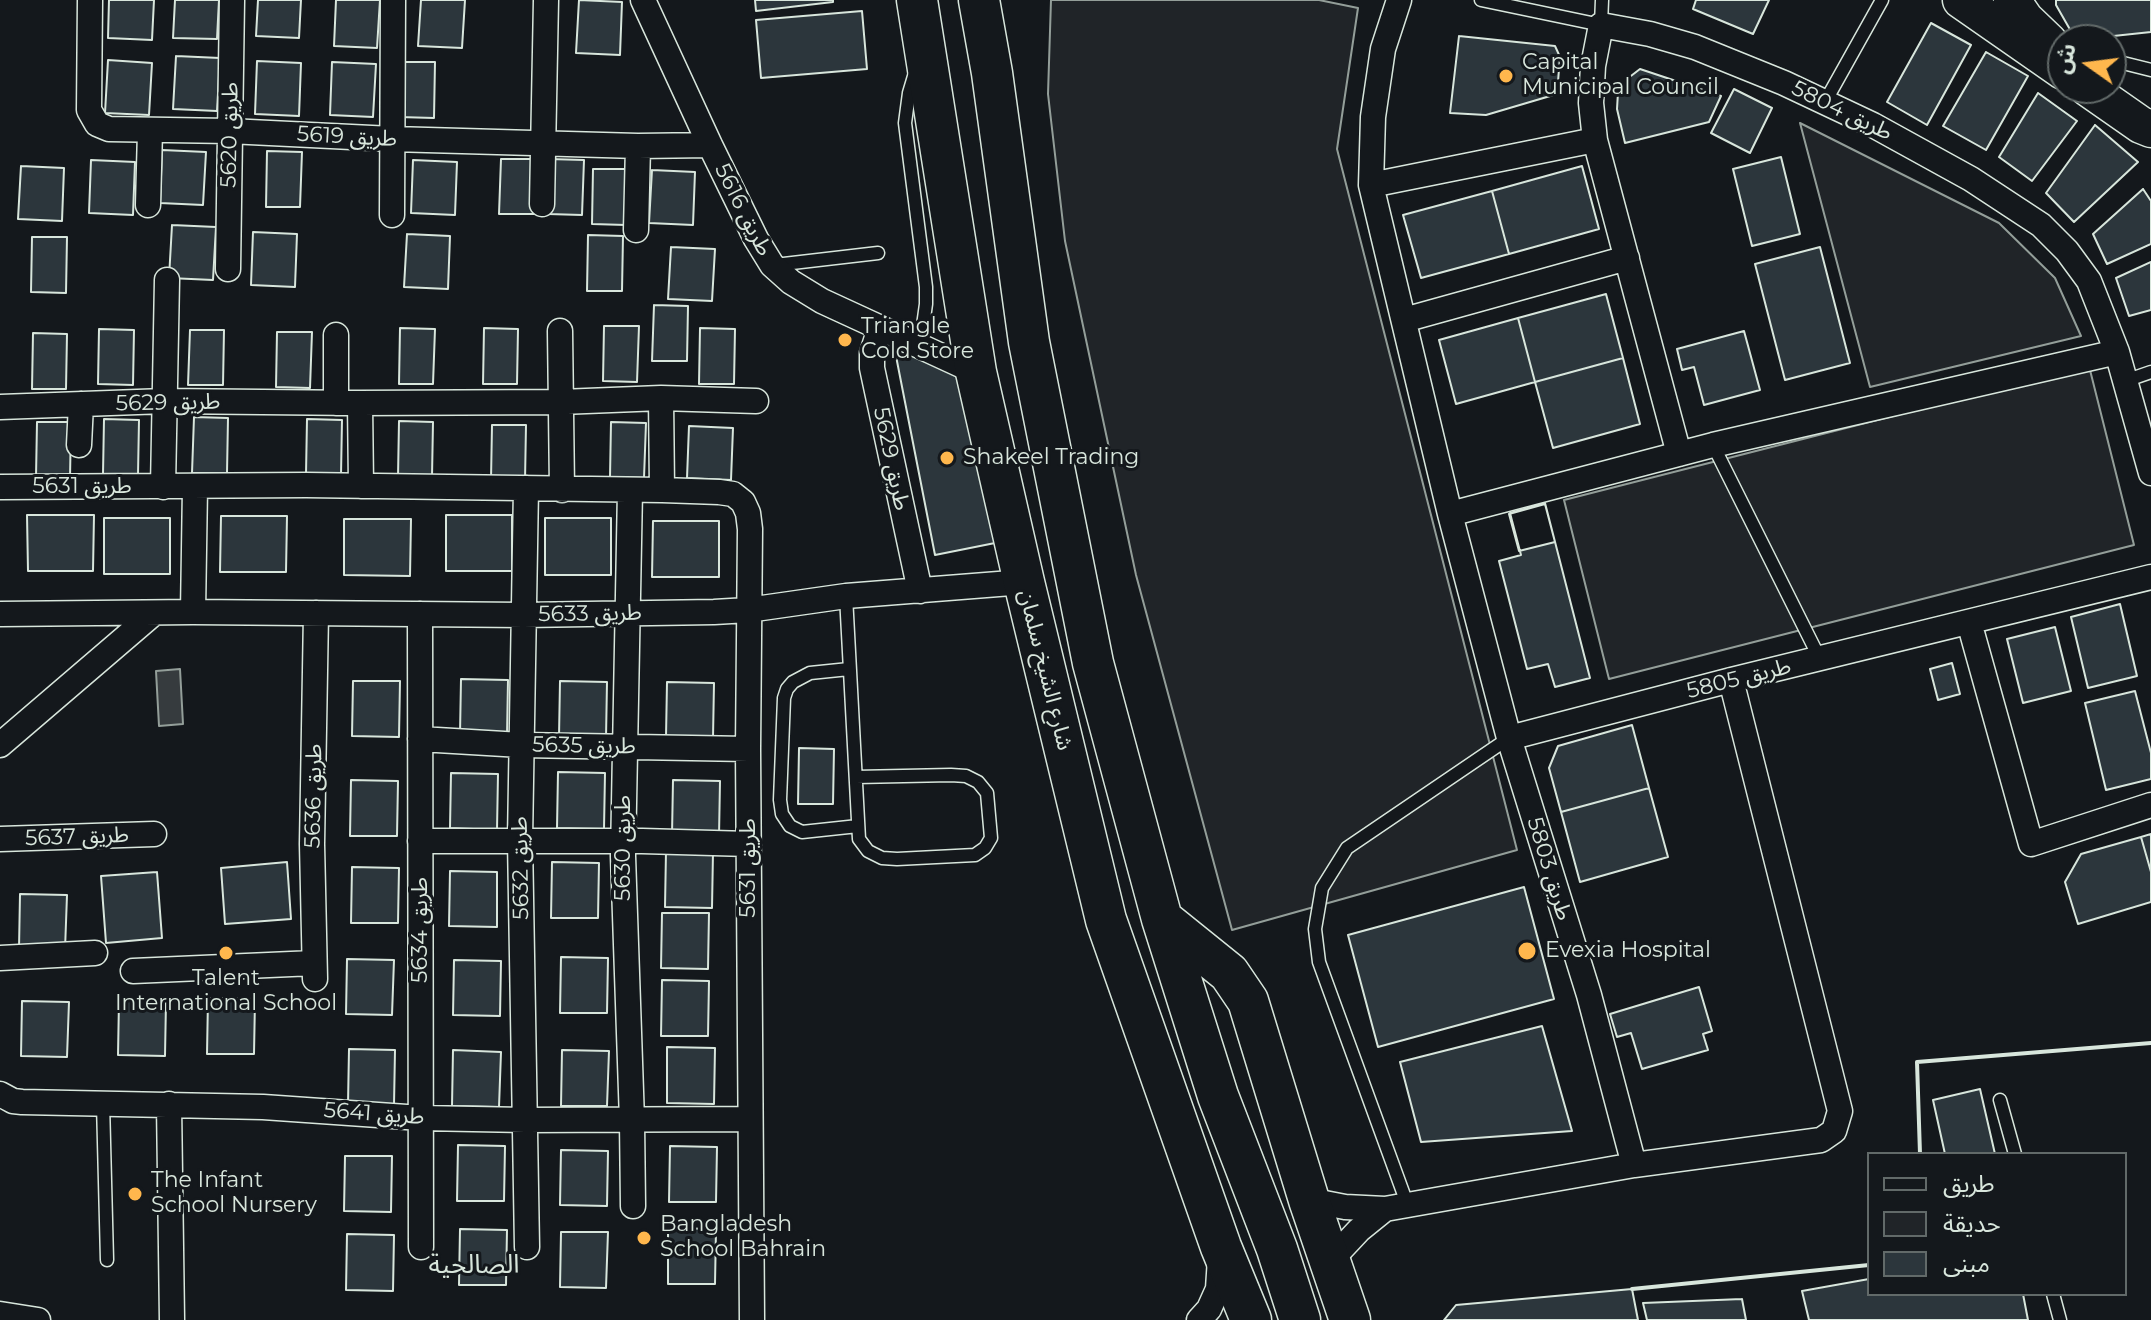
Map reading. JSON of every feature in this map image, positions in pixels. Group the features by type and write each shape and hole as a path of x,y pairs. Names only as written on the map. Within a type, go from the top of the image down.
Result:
{"main road":[{"name":"شارع الشيخ سلمان","path":"917,0 976,372 1106,920 1221,1247 1251,1320"},
{"path":"979,0 1029,342 1093,663 1162,919 1218,1096 1277,1249 1300,1320"},
{"path":"992,73 993,0"},
{"path":"1162,919 1229,973 1248,1001 1309,1200 1350,1320"}],"street":[{"name":"طريق 5619","path":"90,0 89,110 97,124 109,129 638,146 710,145"},
{"name":"طريق 5620","path":"228,269 232,0"},
{"path":"392,215 393,0"},
{"path":"542,204 546,0"},
{"name":"طريق 5616","path":"643,0 710,145 772,265 806,292 976,372"},
{"name":"طريق 5803","path":"1399,0 1383,49 1373,117 1371,185 1450,514 1509,738 1589,995 1634,1165"},
{"path":"1961,0 2047,60"},
{"path":"2012,0 2025,19 2047,39"},
{"path":"1601,25 1593,66 1591,103 1595,140 1679,454"},
{"name":"طريق 5804","path":"1601,25 1650,34 1695,47 1784,83 1873,125 1971,179 2041,225 2067,251 2089,281 2117,352 2151,473"},
{"path":"2127,95 2151,126"},
{"path":"2111,104 2141,125 2151,126"},
{"path":"148,205 150,131"},
{"path":"1371,185 1595,140"},
{"path":"636,230 638,146"},
{"path":"1404,320 1627,258"},
{"name":"طريق 5631","path":"163,487 167,280"},
{"name":"طريق 5629","path":"880,328 872,353 872,368 920,591"},
{"path":"560,331 562,490"},
{"path":"336,335 361,486"},
{"path":"1450,514 1713,445 2117,352"},
{"path":"661,398 662,490"},
{"name":"طريق 5629","path":"0,407 165,401 561,402 661,398 756,401"},
{"path":"79,445 81,404"},
{"name":"طريق 5631","path":"0,487 361,486 662,490 733,494 743,502 750,529 748,749 752,1320"},
{"path":"193,612 195,487"},
{"name":"طريق 5632","path":"526,488 520,840 527,1247"},
{"name":"طريق 5630","path":"630,490 623,841 633,1206"},
{"name":"طريق 5805","path":"1509,738 2151,577"},
{"name":"طريق 5633","path":"0,614 628,615 748,610 846,596 1024,582"},
{"path":"0,745 154,613"},
{"name":"طريق 5636","path":"133,971 314,971 312,844 316,613"},
{"name":"طريق 5634","path":"420,614 421,1247"},
{"path":"1969,622 2031,844 2151,805"},
{"path":"1309,1200 1345,1207 1396,1208 1634,1165 1821,1140 1834,1131 1840,1111 1731,680"},
{"name":"طريق 5635","path":"420,739 521,745 748,749"},
{"name":"طريق 5637","path":"0,839 154,834"},
{"path":"420,841 749,844"},
{"path":"0,958 95,953"},
{"name":"طريق 5641","path":"0,1094 22,1102 263,1107 421,1118 750,1119"},
{"path":"169,1104 172,1320"},
{"path":"1330,1261 1359,1230 1396,1208"},
{"path":"1199,1320 1209,1309 1218,1289 1221,1247"},
{"path":"0,1314 38,1320"}],"lane":[{"name":"طريق 5804","path":"1481,0 1601,25"},
{"path":"1601,25 1602,0"},
{"path":"1825,102 1882,0"},
{"path":"920,347 926,287 905,123 909,93 926,49"},
{"path":"2127,73 2151,70"},
{"path":"772,265 878,253"},
{"path":"2125,381 2151,372"},
{"path":"1713,445 1820,659"},
{"path":"846,596 859,839 868,851 882,858 975,855 985,848 991,838 987,793 978,782 966,776 856,777"},
{"path":"849,669 810,673 787,689 784,698 780,800 782,814 790,826 802,832 858,826"},
{"path":"1396,1208 1319,962 1315,929 1322,888 1347,848 1509,738"},
{"path":"2000,1100 2014,1152"},
{"path":"103,1103 107,1260"},
{"path":"2054,1296 2060,1320"}],"green space":[{"path":"1051,0 1319,0 1358,8 1337,149 1517,850 1232,930 1136,575 1065,241 1048,94"},
{"path":"1800,123 1999,223 2055,278 2081,336 1870,387"},
{"path":"2089,366 2134,545 1609,679 1564,500"}],"shaded area":[{"path":"180,669 183,724 159,726 156,671"}],"building":[{"path":"109,0 154,0 152,40 108,38"},
{"path":"175,0 219,0 217,39 173,38"},
{"path":"258,0 301,0 299,38 256,36"},
{"path":"336,0 380,0 377,48 334,46"},
{"path":"421,0 465,0 462,48 418,46"},
{"path":"579,0 622,2 620,55 576,53"},
{"path":"755,0 833,0 833,2 756,11"},
{"path":"1696,0 1769,0 1753,34 1693,9"},
{"path":"2056,0 2151,0 2151,32 2127,35 2127,24 2067,24"},
{"path":"862,11 867,69 761,78 756,20"},
{"path":"1931,23 1971,45 1927,125 1887,102"},
{"name":"Capital Municipal Council","path":"1459,36 1555,46 1560,57 1557,94 1486,115 1450,113"},
{"path":"1986,52 2028,76 1986,150 1943,126"},
{"path":"176,56 220,58 217,111 173,109"},
{"path":"108,60 152,63 149,115 105,113"},
{"path":"257,61 301,63 299,116 255,114"},
{"path":"332,62 376,64 373,117 330,115"},
{"path":"401,62 435,62 434,118 399,117"},
{"path":"1640,69 1721,96 1709,122 1625,143 1617,109 1618,92 1627,79"},
{"path":"1734,89 1772,108 1750,153 1711,133"},
{"path":"2038,93 2047,99 2047,104 2053,104 2077,121 2032,181 1999,157"},
{"path":"2095,125 2138,162 2074,222 2046,193"},
{"path":"162,150 206,152 203,205 160,203"},
{"path":"267,151 302,152 300,207 266,207"},
{"path":"1781,157 1800,234 1752,246 1733,169"},
{"path":"501,159 535,159 534,214 499,214"},
{"path":"549,159 584,160 582,215 548,214"},
{"path":"91,160 135,162 133,215 89,213"},
{"path":"413,160 457,162 455,215 411,213"},
{"path":"21,166 64,168 62,221 18,219"},
{"path":"1582,166 1599,229 1509,254 1492,191"},
{"path":"593,169 627,169 626,225 592,224"},
{"path":"652,170 695,172 693,225 649,223"},
{"path":"2143,189 2151,201 2151,244 2107,264 2093,234"},
{"path":"1492,191 1509,254 1421,278 1403,215"},
{"path":"172,225 216,227 213,280 169,278"},
{"path":"253,232 297,234 295,287 251,285"},
{"path":"407,234 450,236 448,289 404,287"},
{"path":"588,235 623,236 622,291 587,291"},
{"path":"32,237 67,237 66,293 31,292"},
{"path":"671,247 715,249 712,301 668,299"},
{"path":"1820,247 1850,363 1785,380 1755,264"},
{"path":"2151,262 2151,310 2129,316 2116,278"},
{"path":"1606,294 1623,358 1535,382 1518,318"},
{"path":"654,305 688,306 687,361 652,361"},
{"path":"1518,318 1535,382 1456,404 1439,340"},
{"path":"604,326 639,326 637,382 603,381"},
{"path":"400,328 435,329 433,384 399,384"},
{"path":"484,328 518,329 517,384 483,384"},
{"path":"700,328 735,329 734,384 699,384"},
{"path":"99,329 134,330 133,385 98,384"},
{"path":"190,330 224,330 223,385 188,385"},
{"path":"1744,331 1760,390 1704,405 1694,367 1682,370 1677,349"},
{"path":"277,332 312,332 310,388 276,387"},
{"path":"33,333 67,334 66,389 32,389"},
{"name":"Shakeel Trading","path":"914,347 961,374 995,543 935,555 895,351"},
{"path":"1623,358 1640,424 1553,448 1535,382"},
{"path":"194,417 228,418 227,473 192,473"},
{"path":"104,419 139,420 138,475 103,474"},
{"path":"307,419 342,420 341,475 306,474"},
{"path":"399,421 433,422 432,477 398,477"},
{"path":"37,422 71,422 70,478 36,477"},
{"path":"611,422 646,423 644,478 610,477"},
{"path":"492,425 526,425 525,481 491,480"},
{"path":"689,426 733,428 731,480 687,478"},
{"path":"1545,503 1590,678 1555,687 1548,664 1527,669 1499,561 1521,555 1510,513"},
{"path":"1545,504 1555,542 1519,551 1509,514"},
{"path":"27,515 94,515 93,571 28,571"},
{"path":"446,515 512,515 512,571 446,571"},
{"path":"221,516 287,516 286,572 220,572"},
{"path":"104,518 170,518 170,574 104,574"},
{"path":"545,518 611,518 611,575 545,575"},
{"path":"344,519 411,519 410,576 344,575"},
{"path":"653,521 719,521 719,577 652,577"},
{"path":"2120,604 2137,676 2088,688 2071,617"},
{"path":"2055,627 2071,691 2023,703 2007,639"},
{"path":"1952,663 1960,694 1938,700 1930,669"},
{"path":"461,679 508,680 507,736 460,734"},
{"path":"353,681 400,681 399,737 352,736"},
{"path":"560,681 607,682 606,738 559,737"},
{"path":"667,682 714,683 713,738 666,737"},
{"path":"2135,691 2151,753 2151,779 2106,790 2085,703"},
{"path":"1632,725 1649,788 1561,812 1549,768 1558,746"},
{"path":"799,748 834,749 833,804 798,804"},
{"path":"558,772 605,773 604,829 557,828"},
{"path":"451,773 498,774 497,830 450,828"},
{"path":"351,780 398,781 397,836 350,836"},
{"path":"673,780 720,781 719,836 672,835"},
{"path":"1649,788 1668,857 1580,882 1561,812"},
{"path":"2151,834 2151,872 2141,837"},
{"path":"2141,837 2151,872 2151,902 2078,924 2065,882 2081,854"},
{"path":"666,851 713,852 712,908 665,907"},
{"path":"287,862 291,919 225,924 221,868"},
{"path":"552,862 599,863 598,918 551,918"},
{"path":"352,867 399,868 398,923 351,923"},
{"path":"450,871 497,872 497,927 449,926"},
{"path":"157,872 162,938 106,943 101,876"},
{"path":"1524,887 1554,999 1378,1047 1348,935"},
{"path":"20,894 67,895 65,950 19,949"},
{"path":"662,913 709,913 708,969 661,968"},
{"path":"561,957 608,958 607,1013 560,1013"},
{"path":"347,959 394,960 392,1015 346,1014"},
{"path":"454,960 501,961 500,1016 453,1015"},
{"path":"662,980 709,981 708,1036 661,1036"},
{"path":"1699,987 1712,1031 1703,1034 1708,1050 1642,1069 1631,1033 1617,1037 1610,1014"},
{"path":"208,998 255,999 254,1054 207,1054"},
{"path":"119,1000 166,1001 165,1056 118,1055"},
{"path":"22,1001 69,1002 67,1057 21,1056"},
{"path":"1542,1026 1572,1131 1421,1142 1400,1062"},
{"path":"667,1047 715,1048 714,1104 667,1103"},
{"path":"349,1049 395,1050 394,1105 348,1104"},
{"path":"453,1050 501,1052 499,1107 452,1106"},
{"path":"562,1050 609,1051 607,1106 561,1106"},
{"path":"1980,1089 1995,1152 1945,1152 1933,1100"},
{"path":"458,1145 505,1146 504,1201 457,1201"},
{"path":"670,1146 717,1147 716,1202 669,1202"},
{"path":"561,1150 608,1151 607,1206 560,1205"},
{"path":"345,1156 392,1156 391,1212 344,1211"},
{"path":"668,1228 716,1229 715,1284 668,1284"},
{"path":"460,1229 507,1230 506,1285 459,1285"},
{"path":"561,1232 608,1232 606,1288 560,1287"},
{"path":"347,1234 394,1235 393,1291 346,1290"},
{"path":"1867,1279 1867,1296 2023,1296 2028,1320 1809,1320 1802,1291"},
{"path":"1632,1289 1638,1320 1444,1320 1456,1305"},
{"path":"1742,1299 1746,1320 1647,1320 1643,1303"}],"wall":[{"path":"1920,1152 1917,1062 2151,1043"},
{"path":"1632,1289 1867,1265"}],"place":[{"name":"Capital Municipal Council","path":"1506,76"},
{"name":"Triangle Cold Store","path":"845,340"},
{"name":"Shakeel Trading","path":"947,458"},
{"name":"Evexia Hospital","path":"1527,951"},
{"name":"Talent International School","path":"226,953"},
{"name":"The Infant School Nursery","path":"135,1194"},
{"name":"Bangladesh School Bahrain","path":"644,1238"}],"district":[{"name":"الصالحية","path":"474,1265"}]}
